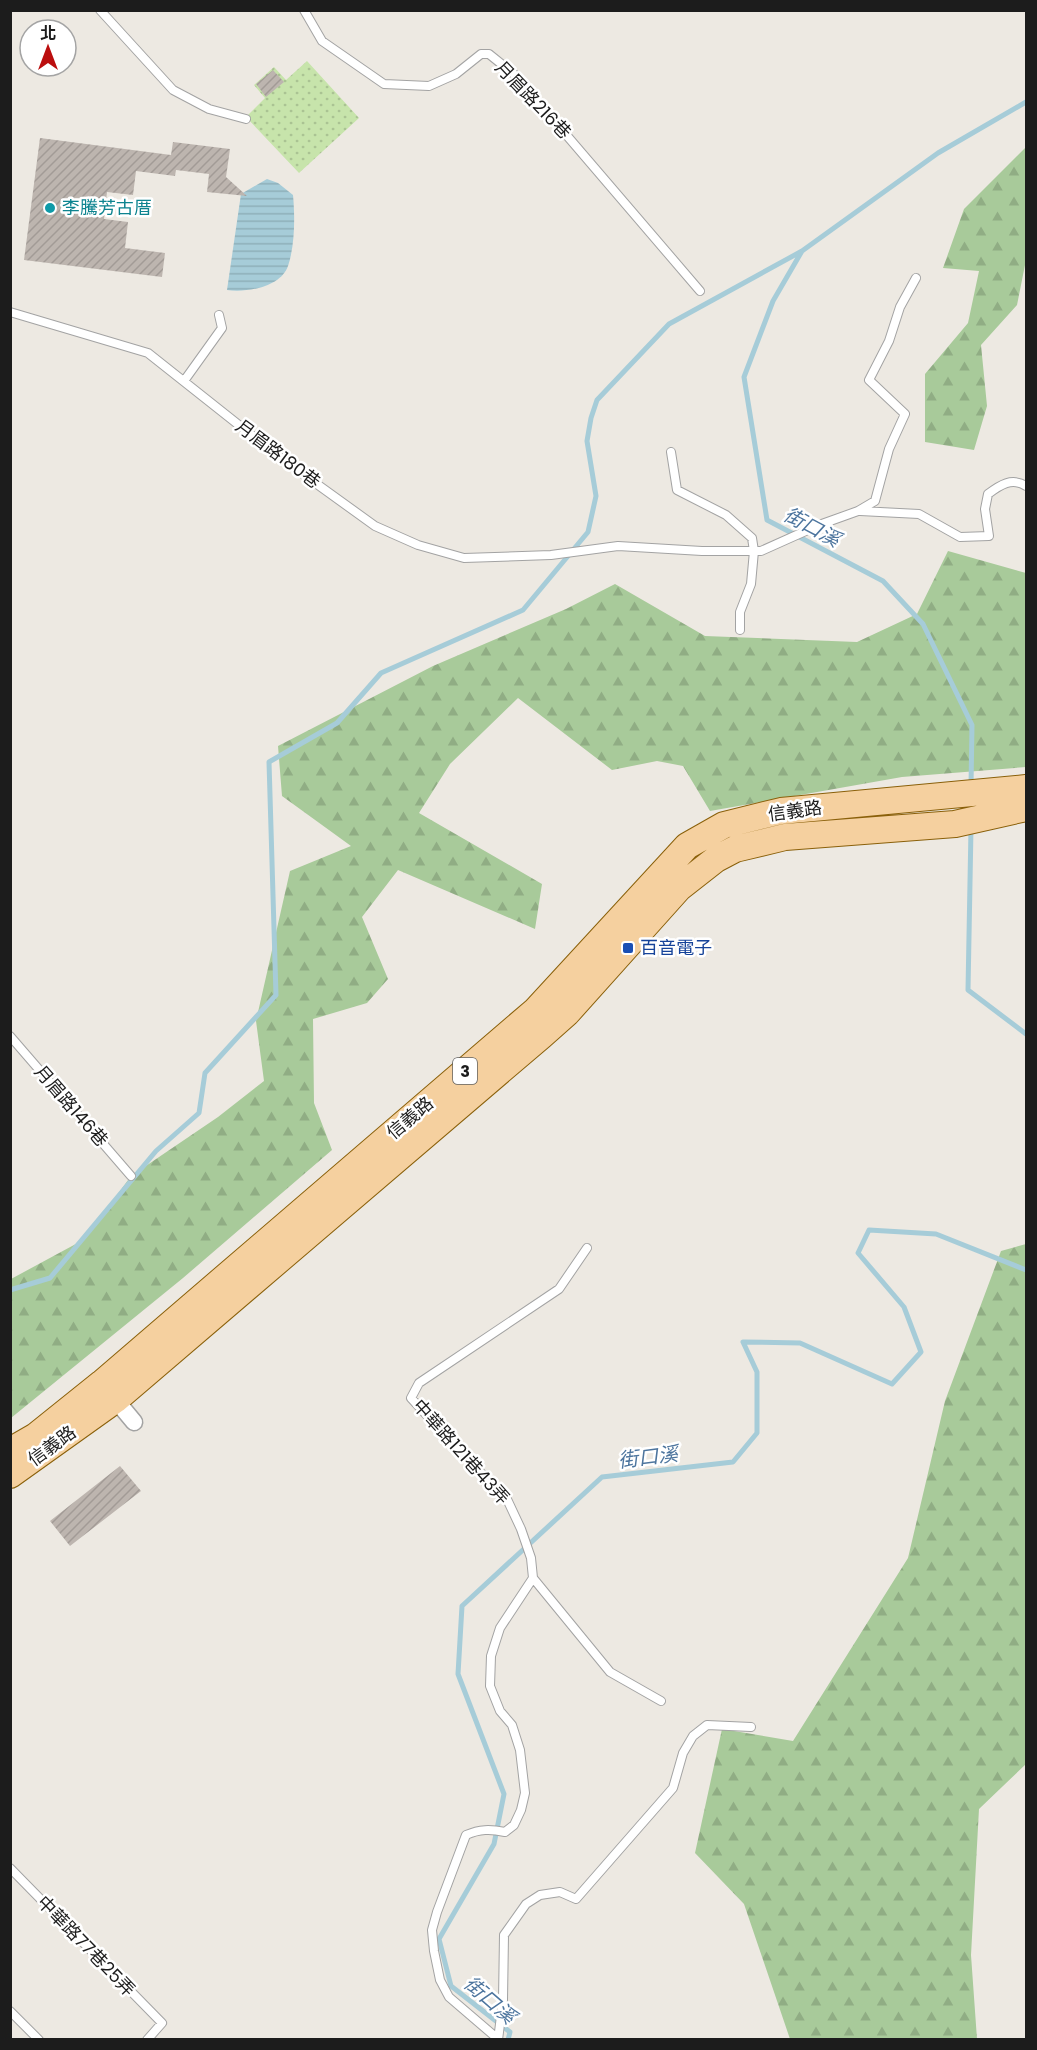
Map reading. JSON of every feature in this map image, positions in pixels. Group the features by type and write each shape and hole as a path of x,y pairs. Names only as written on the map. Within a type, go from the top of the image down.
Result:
{"main road":[{"name":"信義路","path":"10,1451 108,1392 536,1010 687,846 724,825 781,811 1026,788"},
{"name":"信義路","path":"10,1475 108,1392 451,1115 567,1013 680,888 716,859 735,849 785,837 955,824 1026,808"},
{"path":"557,988 567,1013"}],"street":[{"path":"108,1392 134,1422"}],"lane":[{"path":"100,10 173,90 209,108 246,119"},
{"name":"月眉路216巷","path":"304,10 322,41 384,84 429,86 456,74 481,54 489,54 515,75 700,291"},
{"path":"754,551 761,551 858,511 875,501 889,449 905,414 869,380 889,342 900,307 916,278"},
{"name":"月眉路180巷","path":"10,312 148,353 278,456 375,526 418,545 464,558 557,555 618,546 754,551"},
{"path":"184,381 222,328 219,315"},
{"path":"671,452 677,490 726,515 752,538 754,551 751,585 740,612 740,630"},
{"path":"858,511 919,514 960,537 989,536 985,509 988,494 1001,483 1023,483 1026,486"},
{"name":"月眉路146巷","path":"10,1036 131,1176"},
{"name":"中華路121巷43弄","path":"533,1578 531,1558 524,1536 506,1497 411,1398 419,1383 559,1288 587,1248"},
{"path":"498,2039 449,1998 440,1980 432,1930 436,1912 466,1835 477,1830 491,1829 505,1832 514,1825 521,1810 525,1793 520,1750 512,1725 500,1711 490,1686 491,1656 500,1628 533,1578 610,1672 661,1701"},
{"path":"498,2039 503,2000 504,1935 519,1912 526,1904 540,1895 560,1892 576,1899 673,1788 683,1753 693,1736 707,1725 751,1727"},
{"name":"中華路77巷25弄","path":"10,1868 162,2023 147,2040"},
{"path":"10,2011 39,2040"}],"green space":[{"path":"307,61 359,118 299,173 246,117 265,98 254,85 274,67 286,80"},
{"path":"1026,147 1026,260 1017,305 981,345 987,406 974,450 925,442 925,374 968,323 979,271 943,268 964,209"},
{"path":"948,551 1026,573 1026,767 902,777 710,811 683,766 657,761 612,770 518,698 450,764 419,813 542,884 535,929 398,870 362,917 388,979 367,1003 313,1019 314,1103 332,1150 183,1278 11,1418 11,1279 85,1239 131,1176 218,1117 264,1081 256,1021 290,871 351,846 282,796 278,746 433,666 566,609 615,584 705,636 857,642 917,614"},
{"path":"1026,1244 1026,1764 979,1809 971,1955 977,2039 790,2039 744,1904 695,1853 722,1729 793,1741 908,1558 945,1401 1001,1251"}],"water":[{"path":"267,179 278,183 293,195 294,231 288,266 284,273 271,284 253,289 227,290 241,194"}],"building":[{"path":"273,70 284,82 266,97 256,84"},
{"name":"李騰芳古厝","path":"40,138 171,155 173,142 230,149 226,177 247,196 207,192 209,174 176,170 175,176 136,171 133,195 107,192 104,219 128,222 125,248 165,253 162,277 24,260"},
{"path":"120,1466 141,1491 70,1546 50,1521"}],"waterway":[{"name":"街口溪","path":"971,786 972,725 923,624 883,581 767,520 744,377 773,301 802,251 938,153 1026,102"},
{"path":"10,1290 50,1278 156,1151 199,1113 205,1073 276,995 269,762 337,723 381,673 523,610 588,532 596,496 587,441 597,400 669,324 802,251"},
{"name":"街口溪","path":"971,828 968,990 1026,1034"},
{"name":"街口溪","path":"508,2040 510,2032 451,1986 439,1939 494,1844 504,1794 458,1674 462,1606 602,1477 733,1462 757,1433 757,1372 743,1342 800,1343 892,1384 921,1352 904,1307 858,1253 869,1230 936,1234 1026,1270"}],"place":[{"name":"李騰芳古厝","path":"50,208"},
{"name":"百音電子","path":"628,948"}]}
